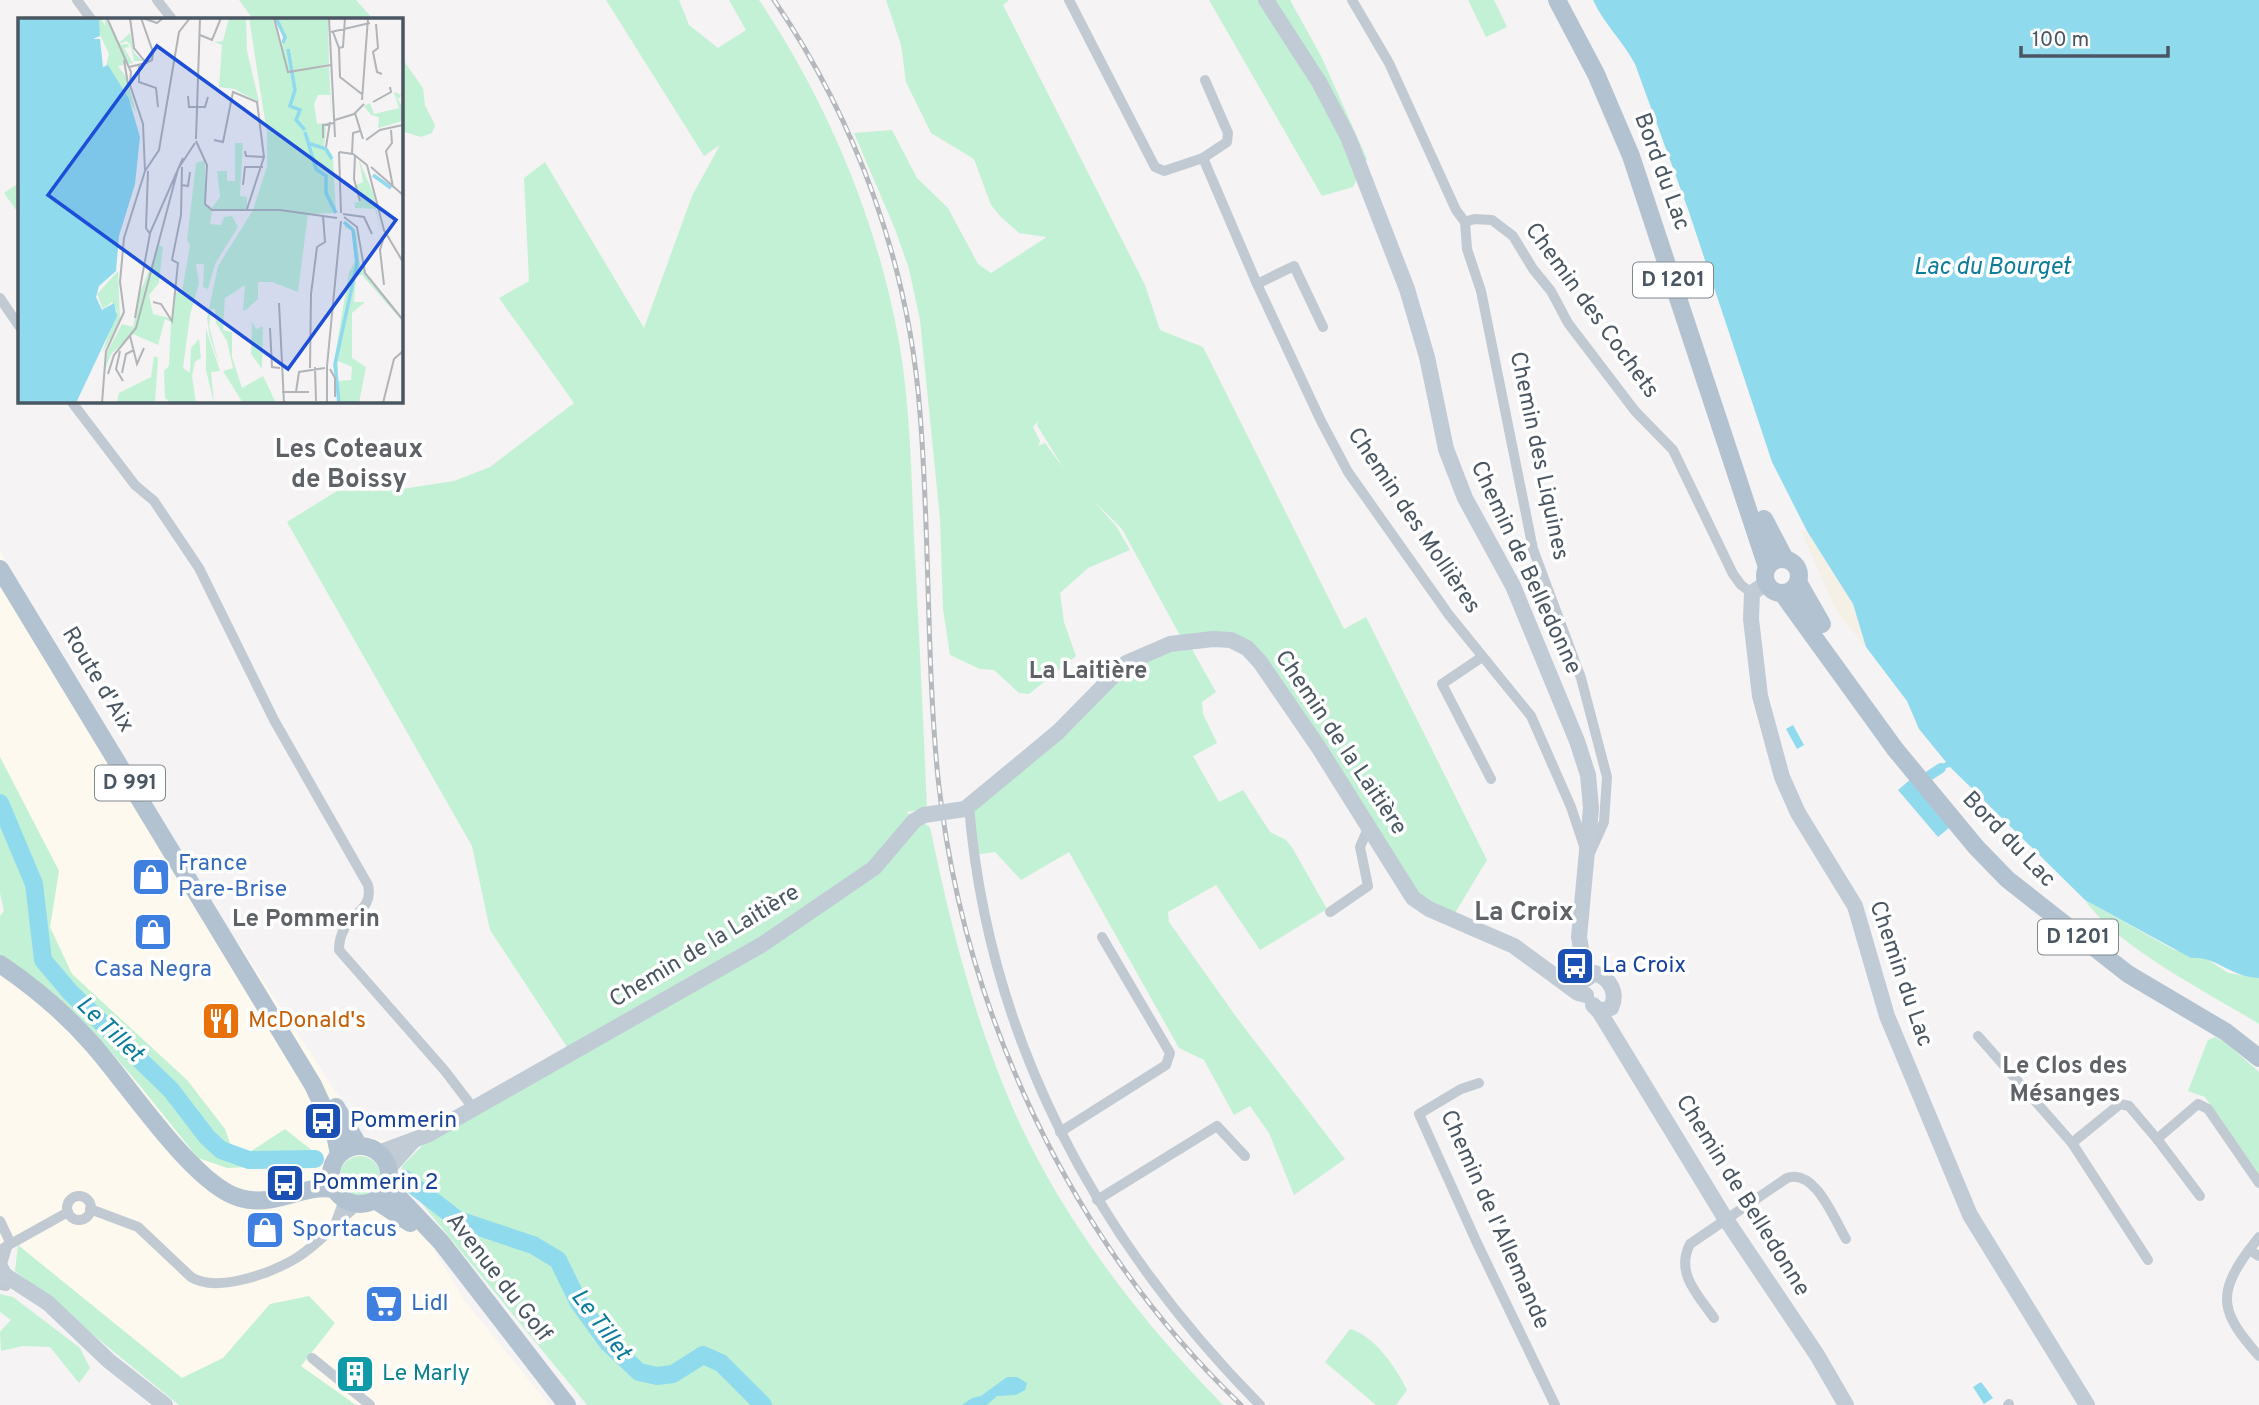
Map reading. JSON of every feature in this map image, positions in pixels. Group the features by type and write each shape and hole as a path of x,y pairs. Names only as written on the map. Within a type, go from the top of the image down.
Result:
{"main road":[{"name":"Chemin de Belledonne","path":"1266,0 1282,29 1319,82 1348,137 1407,289 1427,357 1446,449 1465,498 1513,586 1577,741 1588,775 1591,808 1588,858 1580,909 1581,945 1588,982 1604,977 1612,987 1614,999 1605,1009 1611,1030 1725,1218 1846,1405"},
{"name":"Bord du Lac","path":"1557,0 1596,74 1631,156 1762,581"},
{"name":"Bord du Lac","path":"1570,0 1606,69 1635,136 1755,495 1785,559"},
{"path":"1785,559 1797,568 1798,582 1792,590 1775,592 1762,581 1771,563 1785,559"},
{"name":"Route d'Aix","path":"0,569 261,997 324,1107 337,1137 335,1162 353,1198"},
{"name":"Chemin du Lac","path":"1762,581 1751,619 1760,696 1782,777 1798,813 1855,906 1887,1016 1970,1214 2087,1405"},
{"name":"Bord du Lac","path":"1798,582 1809,606 1925,778 1996,852 2042,894 2141,969 2235,1024 2259,1042"},
{"name":"Bord du Lac","path":"1782,593 1976,848 2031,900 2128,975 2226,1032 2259,1058"},
{"name":"Chemin de la Laitière","path":"378,1153 414,1140 474,1109 763,944 874,868 914,821 924,815 967,807 1058,732 1126,663 1170,644 1222,639 1240,643 1260,662 1369,826 1406,888 1421,904 1514,946 1567,985 1588,982"},
{"path":"0,964 51,1003 89,1041 207,1180 231,1195 270,1202 315,1188 353,1198 388,1177"},
{"path":"1588,982 1605,1009"},
{"name":"Route d'Aix","path":"261,997 322,1082 359,1146"},
{"name":"Chemin de la Laitière","path":"388,1177 414,1140"},
{"path":"255,1201 302,1185 359,1146 378,1153"},
{"name":"Avenue du Golf","path":"378,1153 388,1177 566,1405"},
{"name":"Avenue du Golf","path":"353,1198 396,1212 427,1241 556,1405"},
{"path":"3,1280 165,1405"}],"street":[{"path":"77,0 90,18"},
{"path":"157,0 171,18"},
{"path":"1069,0 1153,164 1164,171 1203,158 1227,142 1228,133 1205,80"},
{"path":"1352,0 1389,63 1456,211 1465,222"},
{"name":"Chemin des Mollières","path":"1203,158 1257,284 1348,472 1482,657 1531,716 1571,807 1588,858"},
{"name":"Chemin des Cochets","path":"1465,222 1474,219 1492,220 1513,236 1533,269 1551,291 1573,330 1636,411 1673,450 1741,586 1762,581"},
{"name":"Chemin des Liquines","path":"1465,222 1466,249 1481,291 1533,549 1581,678 1606,777 1604,822 1588,858"},
{"path":"1257,284 1294,266 1323,327"},
{"path":"0,298 18,325"},
{"path":"72,402 135,485 154,501 199,568 274,720 368,885 371,895 368,904 342,928 339,950 474,1109"},
{"path":"1482,657 1442,684 1491,779"},
{"path":"967,807 990,946 1029,1062 1060,1132 1097,1200 1141,1268 1259,1405"},
{"path":"1330,912 1368,886 1360,848 1369,826"},
{"path":"1060,1132 1166,1065 1170,1053 1102,937"},
{"path":"1978,1036 2072,1143 2148,1260"},
{"name":"Chemin de l'Allemande","path":"1479,1083 1453,1093 1419,1114 1555,1405"},
{"path":"2072,1143 2115,1108 2124,1104 2157,1139 2200,1196"},
{"path":"2157,1139 2192,1105 2203,1105 2259,1183"},
{"path":"1097,1200 1217,1126 1245,1156"},
{"path":"1714,1318 1689,1280 1683,1262 1690,1244 1787,1178 1798,1176 1814,1186 1846,1239"},
{"path":"68,1212 69,1202 78,1196 87,1200 90,1209"},
{"path":"90,1209 138,1227 191,1277 214,1285 242,1279 292,1260 335,1224 353,1198"},
{"path":"68,1212 80,1219 90,1209"},
{"path":"0,1250 9,1242 68,1212"},
{"path":"0,1221 9,1242 2,1264 3,1280"},
{"path":"2259,1237 2254,1253 2229,1281 2225,1299 2231,1319 2259,1356"},
{"path":"312,1358 370,1405"}],"shaded area":[{"path":"0,551 216,909 341,1100 355,1126 366,1137 390,1141 401,1160 396,1185 464,1300 549,1405 356,1405 300,1366 270,1304 223,1358 182,1378 18,1246 0,1261 0,957 21,969 73,1011 134,1079 227,1168 308,1164 263,1145 245,1156 232,1149 225,1129 187,1080 72,974 50,927 59,871 0,757"}],"green space":[{"path":"239,0 356,0 372,18 252,18"},
{"path":"606,0 679,0 689,25 718,48 746,30 729,0 759,0 804,74 842,154 859,195 885,279 900,347 907,401 927,809 906,812 930,827 952,924 979,1019 1021,1127 1044,1171 1069,1213 1126,1295 1223,1405 587,1405 401,1178 402,1166 422,1146 430,1132 571,1053 490,930 472,846 287,522 337,491 389,491 454,481 490,467 574,403 499,298 529,281 524,178 545,162 644,328 692,196 720,145 704,156"},
{"path":"886,0 1009,0 1003,5 1145,285 1160,330 1203,347 1344,629 1366,617 1487,860 1452,918 1421,904 1250,645 1190,646 1216,692 1202,702 1203,714 1217,743 1193,756 1219,802 1243,790 1270,832 1286,840 1293,849 1327,909 1260,950 1216,885 1168,912 1169,922 1237,1018 1345,1159 1294,1195 1269,1133 1250,1106 1234,1115 1204,1060 1179,1048 1069,852 1021,880 995,852 973,855 969,806 1105,682 1183,641 1122,529 1092,499 1116,526 1130,550 1088,568 1060,593 1064,622 1076,656 1029,694 1019,693 994,670 980,669 950,655 943,609 940,519 920,320 909,269 895,229 854,133 892,130 917,178 948,208 978,264 991,273 1047,237 1019,233 1001,217 991,205 974,159 931,133 906,82 901,45","holes":["1038,421 1037,425 1064,469 1045,443 1038,446 1040,441 1033,427"]},
{"path":"1209,0 1290,0 1322,58 1367,159 1353,187 1322,196"},
{"path":"1468,0 1494,0 1507,27 1486,37"},
{"path":"402,58 423,88 425,105 435,125 432,133 421,137 402,131"},
{"path":"18,184 18,213 4,193"},
{"path":"0,757 59,871 50,927 72,974 187,1080 225,1129 232,1149 245,1155 285,1129 313,1151 308,1164 227,1168 198,1158 131,1075 83,1022 30,976 0,957 0,916 4,911 0,893"},
{"path":"2085,900 2174,950 2204,957 2228,973 2259,978 2259,1024 2141,952 2100,918"},
{"path":"2215,1037 2226,1043 2259,1072 2259,1174 2205,1097 2188,1091 2208,1040"},
{"path":"360,1156 368,1157 374,1162 379,1168 379,1184 374,1190 368,1195 360,1196 352,1195 346,1190 341,1184 340,1176 341,1168 346,1162 352,1157"},
{"path":"18,1245 182,1378 223,1358 270,1304 309,1296 335,1323 301,1366 356,1405 179,1405 15,1271"},
{"path":"0,1294 13,1297 80,1348 90,1368 79,1383 50,1347 23,1346 1,1351 0,1332 11,1320 0,1312"},
{"path":"1350,1329 1368,1338 1397,1372 1407,1390 1396,1405 1376,1405 1325,1362"}],"sand":[{"path":"1801,531 1807,531 1853,604 1866,647 1837,612"}],"water":[{"name":"Lac du Bourget","path":"1593,0 2259,0 2259,978 2239,974 2208,960 2191,958 2085,900 1950,767 1942,769 1939,766 1946,762 1919,729 1907,701 1866,647 1853,604 1807,531 1772,462 1689,212 1635,64"},
{"path":"1793,725 1804,745 1797,749 1786,729"},
{"path":"1911,779 1950,827 1938,837 1898,790"},
{"path":"1007,1377 1017,1377 1027,1383 1025,1390 1016,1395 997,1396 987,1405 962,1405 981,1396"},
{"path":"1981,1382 1993,1398 1984,1404 1973,1387"}],"waterway":[{"path":"1918,783 1941,768"},
{"name":"Le Tillet","path":"0,803 34,884 43,960 70,992 171,1090 207,1137 221,1150 249,1160 315,1159"},
{"name":"Le Tillet","path":"405,1179 458,1220 533,1245 558,1260 579,1303 608,1343 639,1372 657,1376 673,1374 703,1355 721,1363 763,1405"}],"railway":[{"path":"774,0 804,47 854,145 891,249 904,303 920,413 938,778 951,865 972,952 1000,1036 1035,1118 1077,1197 1125,1271 1180,1341 1241,1405"}],"place":[{"name":"France Pare-Brise","path":"151,877"},
{"name":"Casa Negra","path":"153,932"},
{"name":"La Croix","path":"1575,966"},
{"name":"McDonald's","path":"221,1021"},
{"name":"Pommerin","path":"323,1121"},
{"name":"Pommerin 2","path":"285,1183"},
{"name":"Sportacus","path":"265,1230"},
{"name":"Lidl","path":"384,1304"},
{"name":"Le Marly","path":"355,1374"}],"district":[{"name":"Les Coteaux de Boissy","path":"349,465"},
{"name":"La Laitière","path":"1088,672"},
{"name":"La Croix","path":"1524,913"},
{"name":"Le Pommerin","path":"306,920"},
{"name":"Le Clos des Mésanges","path":"2065,1081"}]}
